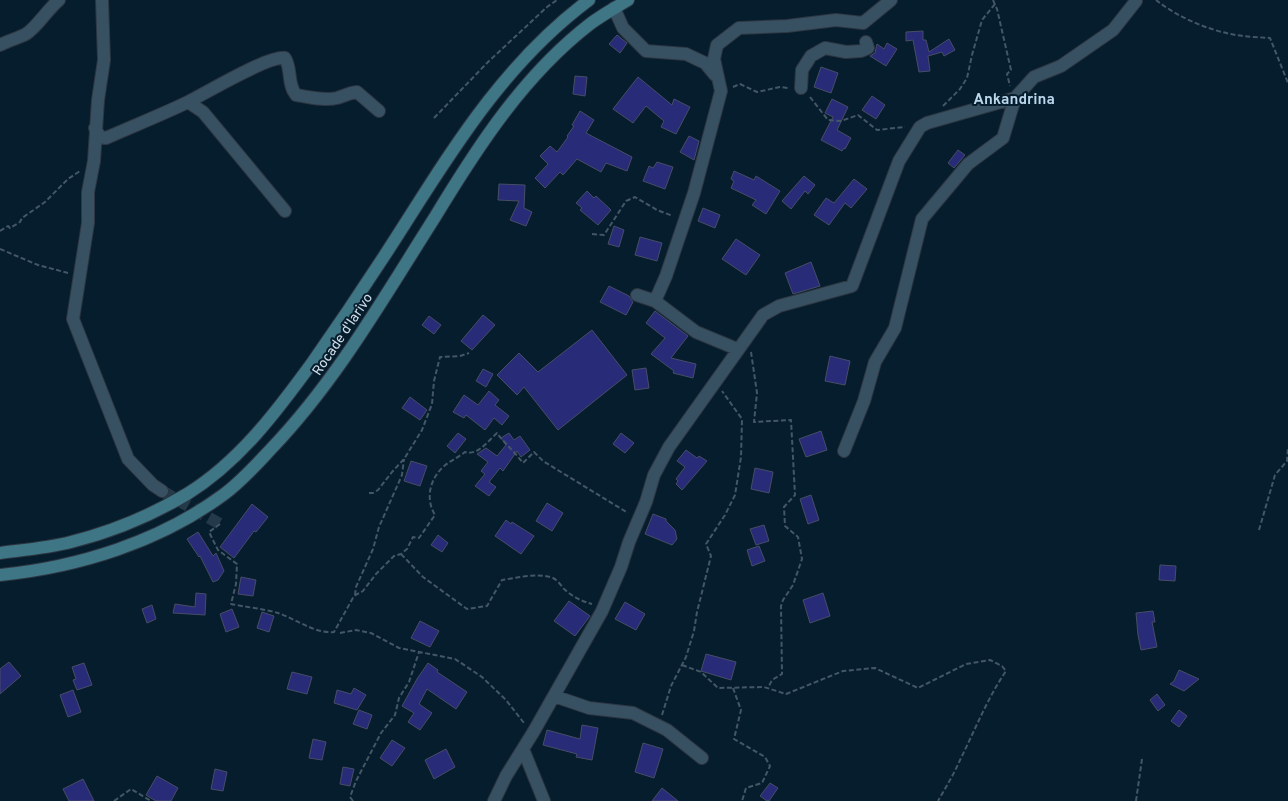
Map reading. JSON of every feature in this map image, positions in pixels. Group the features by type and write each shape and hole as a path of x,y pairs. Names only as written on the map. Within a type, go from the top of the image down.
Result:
{"main road":[{"name":"Rocade d'Iarivo","path":"0,553 70,543 118,527 188,494 217,472 240,451 262,428 292,391 330,338 462,134 489,98 511,71 538,44 564,19 590,0"},
{"name":"Rocade d'Iarivo","path":"0,575 58,567 110,553 154,536 190,518 225,494 253,469 324,388 369,322 473,156 517,96 555,55 591,23 628,0"}],"street":[{"path":"0,45 26,34 48,9 59,0"},
{"path":"102,0 104,60 88,192 88,223 73,319 128,459 153,485 162,491"},
{"path":"655,301 666,276 694,193 720,86 714,60 717,45 739,28 787,26 836,20 863,22 891,0"},
{"path":"844,451 864,401 875,362 895,328 922,220 968,164 1002,138 1015,98 1034,76 1061,66 1113,30 1136,1"},
{"path":"614,8 623,28 646,51 686,54 705,62 720,86"},
{"path":"801,88 802,70 811,56 825,48 846,52 861,51 868,48 866,42"},
{"path":"95,128 100,137 106,138 188,102 253,68 280,57 285,58 288,62 291,86 296,95 325,99 338,98 346,93 356,92 379,111"},
{"path":"494,801 506,776 534,731 602,611 621,568 628,542 646,502 654,475 669,447 737,349 763,315 779,306 852,286 899,161 924,125 1015,98"},
{"path":"188,102 203,112 285,211"},
{"path":"637,295 655,301 696,332 737,349"},
{"path":"554,696 589,708 633,713 667,730 702,758"},
{"path":"523,749 544,801"}],"path":[{"path":"434,118 488,62 557,0"},
{"path":"993,0 1010,70 1007,74 1012,94 1015,98"},
{"path":"1156,0 1169,10 1202,25 1230,34 1270,38 1288,83"},
{"path":"720,86 740,84 757,92 780,87 801,88 828,120 841,121 858,115 877,130 924,125 960,89 967,78 982,20 995,4"},
{"path":"0,231 20,222 22,218 45,202 68,179 92,166"},
{"path":"592,234 604,235 626,201 634,197 684,222"},
{"path":"0,249 38,265 80,275"},
{"path":"751,352 757,393 754,422 791,420 795,495 784,507 786,526 798,537 802,560 793,586 781,606 782,674 772,680 768,688"},
{"path":"369,493 378,490 404,459 422,430 432,404 434,381 440,357 460,356 469,353"},
{"path":"658,726 671,686 682,665 694,631 711,556 706,544 725,516 735,495 741,457 742,419 719,387"},
{"path":"354,596 363,591 376,574 394,556 401,554 407,549 413,537 419,538 423,534 435,515 431,508 430,488 435,477 447,464 465,452 470,454 479,450 497,433 506,446 511,447 523,462 534,452 542,461 626,513 639,519"},
{"path":"1259,530 1275,475 1287,461 1288,447"},
{"path":"220,524 208,532 218,550 237,564 236,584 231,604 276,612 305,624 314,630 326,633 334,632 354,596 402,475 404,459"},
{"path":"401,554 423,577 467,609 487,606 502,580 528,576 545,576 554,579 580,601 591,604 602,611"},
{"path":"340,633 356,630 371,632 399,648 455,660 482,677 506,700 526,725 534,731"},
{"path":"353,801 350,797 356,781 381,733 395,715 399,698 410,682 419,652"},
{"path":"682,665 701,672 718,688 768,688 786,694 842,671 875,668 918,688 966,664 990,660 1002,666 1006,671 990,696 960,760 938,801"},
{"path":"733,688 741,710 734,738 765,757 770,766 762,783 746,788 742,801"},
{"path":"1136,801 1142,759"},
{"path":"114,801 132,789 151,801"}],"building":[{"path":"923,31 923,40 926,40 929,52 949,39 955,50 944,56 942,52 928,56 930,71 919,72 913,40 906,41 906,32"},
{"path":"617,35 627,43 620,53 609,44"},
{"path":"887,43 897,49 886,66 870,56 875,53 877,44 884,49"},
{"path":"821,67 838,73 831,93 814,87"},
{"path":"575,76 587,77 585,96 573,94"},
{"path":"638,77 672,105 674,99 690,107 676,134 661,127 664,121 646,106 633,123 613,109"},
{"path":"872,96 885,105 876,119 862,110"},
{"path":"832,99 848,107 837,130 851,138 842,151 821,140 833,117 825,113"},
{"path":"580,111 594,120 586,133 632,157 627,171 606,163 601,172 577,159 563,175 560,172 545,188 535,178 548,164 540,156 550,146 557,152 568,137"},
{"path":"689,136 699,141 694,160 680,152"},
{"path":"958,150 965,155 954,168 948,163"},
{"path":"657,162 673,167 665,189 643,181 649,166 653,168"},
{"path":"734,171 754,180 756,176 780,191 766,214 752,205 756,200 731,188 734,181 731,179"},
{"path":"804,176 815,185 808,194 805,191 791,209 782,201"},
{"path":"854,179 867,189 851,208 845,203 829,225 814,215 826,198 834,203"},
{"path":"499,184 525,185 524,208 532,212 526,226 510,220 519,201 498,200"},
{"path":"587,191 594,198 596,196 611,210 598,225 580,210 582,208 576,203"},
{"path":"703,208 720,215 715,228 698,221"},
{"path":"614,226 624,230 619,247 608,244"},
{"path":"640,237 662,243 657,261 635,255"},
{"path":"736,239 760,255 746,275 722,259"},
{"path":"811,262 820,286 793,294 785,273"},
{"path":"609,286 629,296 633,302 626,315 600,302"},
{"path":"655,311 688,336 671,358 696,364 693,378 673,373 674,371 651,354 665,338 646,323"},
{"path":"483,315 495,325 472,350 461,341"},
{"path":"429,316 441,325 434,334 422,325"},
{"path":"592,330 627,375 558,430 524,387 517,395 497,375 519,353 538,372"},
{"path":"830,356 850,361 845,385 825,381"},
{"path":"646,368 649,388 635,390 632,370"},
{"path":"483,369 493,374 486,387 476,381"},
{"path":"489,391 499,400 495,405 509,416 502,425 494,418 485,430 466,415 464,418 453,412 464,395 478,405"},
{"path":"410,397 427,410 420,420 402,408"},
{"path":"821,431 827,450 806,457 799,439"},
{"path":"458,433 466,439 455,453 447,446"},
{"path":"509,433 514,440 520,436 530,450 521,457 517,451 503,471 500,468 489,482 496,487 489,496 475,486 485,474 481,471 488,462 477,454 486,448 497,456 506,445 501,438"},
{"path":"621,433 634,443 625,453 613,444"},
{"path":"686,450 697,458 699,456 707,461 682,490 676,484 678,481 676,479 685,467 677,461"},
{"path":"411,461 427,466 420,486 404,481"},
{"path":"755,468 773,472 769,493 751,489"},
{"path":"811,495 819,520 808,524 800,499"},
{"path":"547,503 563,513 552,531 536,521"},
{"path":"252,504 268,517 256,532 254,531 234,558 220,547"},
{"path":"653,514 666,519 675,530 677,539 672,545 645,534"},
{"path":"506,520 534,536 521,554 495,536"},
{"path":"764,525 769,541 756,545 750,529"},
{"path":"198,532 213,556 216,553 224,571 218,580 213,582 200,556 187,539"},
{"path":"438,535 448,543 442,552 431,545"},
{"path":"759,546 765,561 752,566 747,550"},
{"path":"1160,565 1176,566 1175,581 1159,580"},
{"path":"241,577 256,580 253,596 238,594"},
{"path":"196,593 206,594 205,615 173,613 175,604 195,607"},
{"path":"823,593 830,616 810,623 803,600"},
{"path":"569,601 590,616 575,636 554,621"},
{"path":"625,602 645,614 636,630 615,619"},
{"path":"152,605 156,619 147,623 142,609"},
{"path":"232,609 239,627 226,632 220,614"},
{"path":"1153,611 1155,622 1152,622 1157,647 1141,650 1136,613"},
{"path":"262,612 274,616 269,632 257,628"},
{"path":"420,621 439,631 430,647 411,638"},
{"path":"706,654 736,662 731,680 701,671"},
{"path":"9,662 21,676 0,694 0,669"},
{"path":"84,663 92,685 77,690 73,680 76,679 72,667"},
{"path":"428,663 438,670 437,672 467,692 456,709 427,689 419,704 432,713 420,730 408,722 414,713 402,706"},
{"path":"1179,670 1199,679 1184,691 1170,684 1174,681"},
{"path":"292,672 312,677 307,694 287,689"},
{"path":"354,688 366,695 357,710 334,703 337,690 351,694"},
{"path":"73,690 81,712 68,717 60,695"},
{"path":"1157,694 1165,705 1158,711 1150,700"},
{"path":"359,710 372,715 367,729 353,724"},
{"path":"1179,710 1187,716 1179,727 1171,721"},
{"path":"582,725 598,728 592,760 576,757 577,754 543,745 547,730 580,739"},
{"path":"313,739 326,742 322,760 309,758"},
{"path":"392,740 405,748 392,766 380,758"},
{"path":"643,743 663,749 654,778 635,772"},
{"path":"446,749 455,767 434,779 425,760"},
{"path":"343,767 354,769 350,786 340,784"},
{"path":"215,769 227,772 223,791 211,789"},
{"path":"157,776 178,788 171,801 156,801 146,795"},
{"path":"83,779 94,801 69,801 63,789"},
{"path":"770,783 778,788 769,801 767,801 760,796"},
{"path":"662,788 678,801 652,801"}],"tunnel":[{"path":"162,491 220,524"}],"district":[{"name":"Ankandrina","path":"1014,99"}]}
